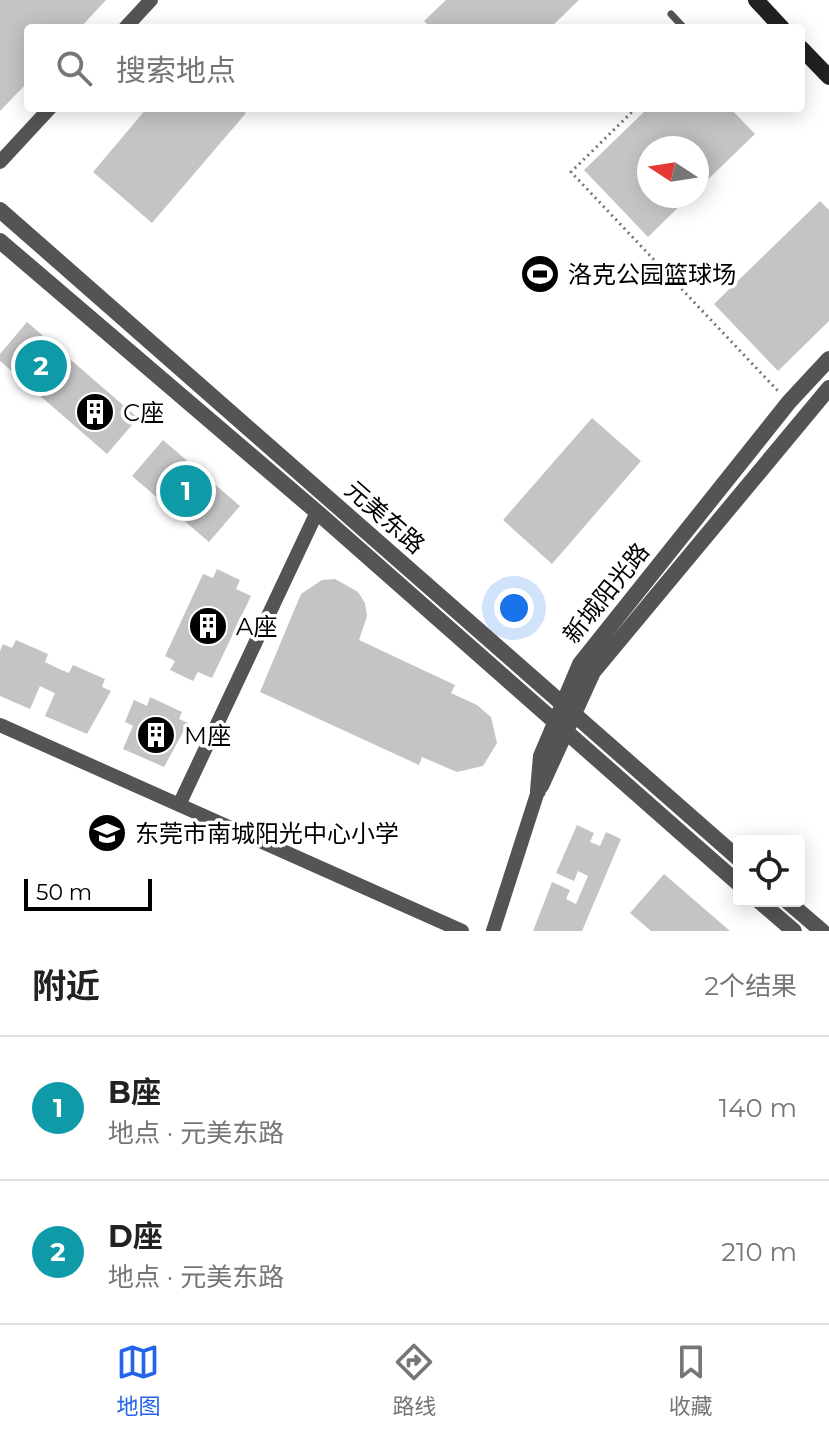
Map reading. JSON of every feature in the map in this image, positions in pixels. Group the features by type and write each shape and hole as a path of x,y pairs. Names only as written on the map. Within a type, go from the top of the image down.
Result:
{"main road":[{"path":"756,0 778,24"},
{"path":"805,52 829,77"}],"street":[{"path":"129,24 151,0"},
{"path":"0,162 46,112"},
{"name":"元美东路","path":"0,210 733,854"},
{"name":"元美东路","path":"0,241 317,512 733,879"},
{"name":"新城阳光路","path":"538,791 541,756 561,729 580,664 789,402 829,359"},
{"name":"新城阳光路","path":"568,711 593,672 829,388"},
{"path":"179,805 317,512"},
{"path":"0,725 462,931"},
{"path":"493,931 538,791"},
{"path":"766,907 794,931"},
{"path":"794,907 822,931"}],"lane":[{"path":"671,14 680,24"}],"path":[{"path":"632,112 571,172 789,402"}],"building":[{"path":"0,0 106,0 84,24 24,24 24,86 0,111"},
{"path":"446,0 579,0 554,24 427,24 424,21"},
{"path":"144,112 246,113 152,223 93,172"},
{"path":"644,112 734,112 755,134 709,178 709,136 637,136 637,208 678,208 648,237 584,170"},
{"path":"820,201 829,210 829,321 778,371 714,304"},
{"path":"27,322 138,418 107,454 0,361 0,354"},
{"path":"592,418 641,461 552,564 503,520"},
{"path":"163,440 240,506 209,542 132,476"},
{"name":"A座","path":"217,569 240,580 236,589 251,596 212,678 198,672 193,681 170,670 175,661 165,656 203,574 213,578"},
{"path":"335,579 358,592 365,603 367,616 359,640 455,685 451,693 477,705 491,717 497,743 483,766 457,772 422,757 419,765 260,692 301,594 322,580"},
{"path":"16,640 48,654 45,662 57,668 69,673 73,665 105,679 102,687 111,691 87,734 45,716 55,693 40,686 30,709 0,696 0,651 3,644 12,648"},
{"name":"M座","path":"150,697 182,712 179,719 188,723 164,767 123,749 133,726 125,722 134,700 147,706"},
{"path":"577,825 594,833 590,842 600,846 606,832 621,839 582,931 533,931 552,882 570,890 566,899 576,904 588,876 578,871 574,881 556,873"},
{"path":"664,874 730,931 651,931 630,913"}],"place":[{"name":"洛克公园篮球场","path":"540,274"},
{"name":"D座","path":"41,366"},
{"name":"C座","path":"95,412"},
{"name":"B座","path":"186,491"},
{"name":"A座","path":"208,626"},
{"name":"M座","path":"156,735"},
{"name":"东莞市南城阳光中心小学","path":"107,833"}]}
